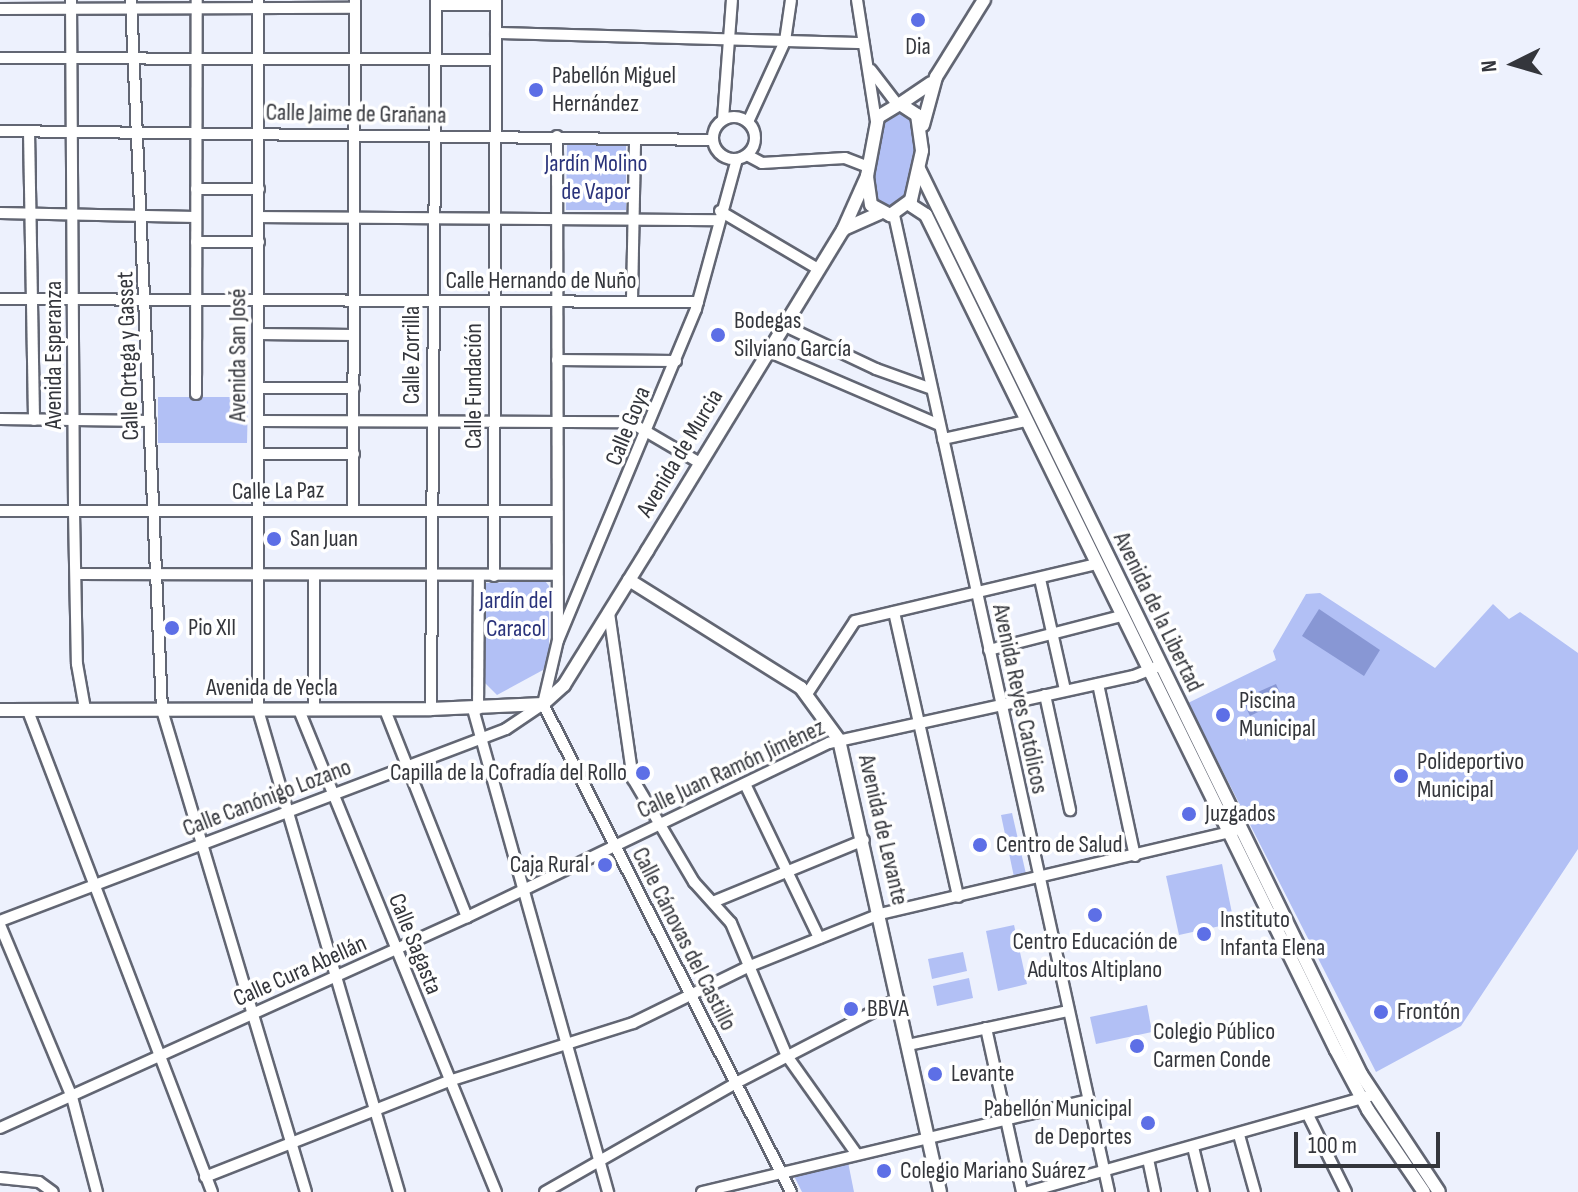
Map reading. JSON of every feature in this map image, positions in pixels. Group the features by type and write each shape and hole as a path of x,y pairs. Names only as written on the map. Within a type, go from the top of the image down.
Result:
{"main road":[{"path":"876,122 886,108 920,94 936,77 984,0"},
{"path":"846,225 880,213 894,215 909,204 919,169 922,132 936,77"},
{"path":"898,104 914,110 922,132"},
{"name":"Avenida de Murcia","path":"543,704 564,685 846,225 867,172 876,122"},
{"name":"Avenida de la Libertad","path":"919,169 1153,668"},
{"path":"867,172 869,201 880,213"},
{"path":"909,204 926,215 1121,616 1153,668 1367,1098 1424,1192"},
{"name":"Avenida de Levante","path":"629,580 807,694 839,740 864,840 940,1192"},
{"name":"Avenida de Yecla","path":"0,710 314,710 377,706 476,709 543,704"},
{"path":"1367,1098 1439,1192"}],"street":[{"path":"732,0 726,39 723,119 712,140 721,155 762,163 845,158 867,172"},
{"path":"742,157 755,137 748,122 785,41 791,0"},
{"path":"857,0 876,122"},
{"path":"436,2 496,2"},
{"name":"Calle Zorrilla","path":"431,709 432,135 436,2"},
{"name":"Calle Fundación","path":"494,576 496,2"},
{"path":"0,9 71,4 355,4 353,510"},
{"name":"Avenida Esperanza","path":"71,4 77,664 85,709"},
{"name":"Calle Ortega y Gasset","path":"131,5 143,216 162,710 306,1192"},
{"path":"196,394 197,5"},
{"name":"Avenida San José","path":"258,5 258,710 399,1192"},
{"path":"496,33 862,43"},
{"path":"0,58 496,60"},
{"path":"866,62 898,104"},
{"path":"723,119 748,122"},
{"name":"Calle Jaime de Grañana","path":"0,131 712,140"},
{"path":"29,131 34,420"},
{"path":"557,136 555,575 558,640"},
{"path":"632,300 635,139"},
{"name":"Calle Goya","path":"543,704 558,640 647,433 698,302 719,215 742,157"},
{"path":"196,189 259,189"},
{"path":"0,213 196,217"},
{"path":"259,217 634,218 719,215 818,269"},
{"name":"Avenida Reyes Católicos","path":"894,215 1109,1192"},
{"path":"196,242 259,242"},
{"name":"Calle Hernando de Nuño","path":"0,299 698,302"},
{"path":"783,325 876,369 932,389"},
{"path":"258,334 354,335"},
{"path":"767,351 940,425"},
{"path":"557,360 676,361"},
{"path":"258,388 354,388"},
{"path":"0,419 150,421"},
{"path":"258,421 630,422 700,463"},
{"path":"943,439 1026,421"},
{"path":"258,454 354,454"},
{"name":"Calle La Paz","path":"0,511 556,511"},
{"path":"807,694 855,621 1096,564"},
{"path":"76,574 555,575"},
{"path":"314,575 314,710"},
{"path":"479,576 476,709 480,739 608,1192"},
{"path":"1040,579 1065,690"},
{"path":"894,612 958,897"},
{"path":"609,613 633,779 694,882 731,923 787,1056 856,1153"},
{"path":"989,650 1121,616"},
{"name":"Calle Juan Ramón Jiménez","path":"615,846 839,740 1098,684 1153,668"},
{"path":"1098,684 1135,856"},
{"path":"1045,695 1070,810"},
{"name":"Calle Canónigo Lozano","path":"0,923 480,739 522,722 543,704"},
{"name":"Calle Cánovas del Castillo","path":"543,704 791,1192"},
{"path":"377,706 406,767 467,917"},
{"name":"Calle Sagasta","path":"299,710 496,1192"},
{"path":"28,711 212,1192"},
{"path":"745,784 819,938"},
{"path":"205,1177 449,1081 633,1023 750,966 880,914 1235,831"},
{"path":"713,902 864,840"},
{"name":"Calle Cura Abellán","path":"0,1128 396,950 615,846"},
{"path":"0,923 72,1097 96,1189"},
{"path":"545,1192 734,1084 898,999"},
{"path":"908,1045 1068,1011"},
{"path":"986,1028 1025,1192 1367,1098"},
{"path":"702,1192 928,1135 1088,1100"},
{"path":"1308,1115 1346,1192"},
{"path":"1239,1135 1255,1192"},
{"path":"1193,1147 1204,1192"},
{"path":"1148,1159 1155,1192"},
{"path":"0,1178 39,1182 53,1192"}],"green space":[{"path":"900,110 912,118 915,157 904,199 891,209 877,202 873,178 884,121"},
{"name":"Jardín Molino de Vapor","path":"567,144 626,145 626,210 566,210"},
{"path":"158,397 248,397 247,443 158,443"},
{"name":"Jardín del Caracol","path":"545,581 549,586 549,657 543,670 497,695 483,681 483,583"},
{"name":"Polideportivo Municipal","path":"1320,593 1435,668 1493,604 1509,619 1520,612 1578,653 1578,849 1461,1026 1376,1072 1188,703 1276,660 1273,651 1306,594"},
{"path":"1012,813 1026,874 1014,877 1001,815"},
{"path":"1222,864 1234,923 1179,935 1166,876"},
{"path":"1014,925 1027,984 998,991 986,931"},
{"path":"963,952 967,971 932,979 928,959"},
{"path":"969,978 973,998 937,1006 933,986"},
{"path":"1147,1005 1152,1032 1096,1044 1090,1017"},
{"path":"848,1162 854,1192 802,1192 793,1174"}],"shaded area":[{"path":"1319,609 1380,650 1364,676 1302,636"},
{"path":"1276,684 1283,700 1250,716 1242,699"}],"place":[{"name":"Dia","path":"918,20"},
{"name":"Pabellón Miguel Hernández","path":"536,90"},
{"name":"Bodegas Silviano García","path":"718,335"},
{"name":"San Juan","path":"274,539"},
{"name":"Pio XII","path":"172,628"},
{"name":"Piscina Municipal","path":"1223,715"},
{"name":"Capilla de la Cofradía del Rollo","path":"643,773"},
{"name":"Polideportivo Municipal","path":"1401,776"},
{"name":"Juzgados","path":"1189,814"},
{"name":"Centro de Salud","path":"980,845"},
{"name":"Caja Rural","path":"605,865"},
{"name":"Centro Educación de Adultos Altiplano","path":"1095,915"},
{"name":"Instituto Infanta Elena","path":"1204,934"},
{"name":"BBVA","path":"851,1009"},
{"name":"Frontón","path":"1381,1012"},
{"name":"Colegio Público Carmen Conde","path":"1137,1046"},
{"name":"Levante","path":"935,1074"},
{"name":"Pabellón Municipal de Deportes","path":"1148,1123"},
{"name":"Colegio Mariano Suárez","path":"884,1171"}]}
